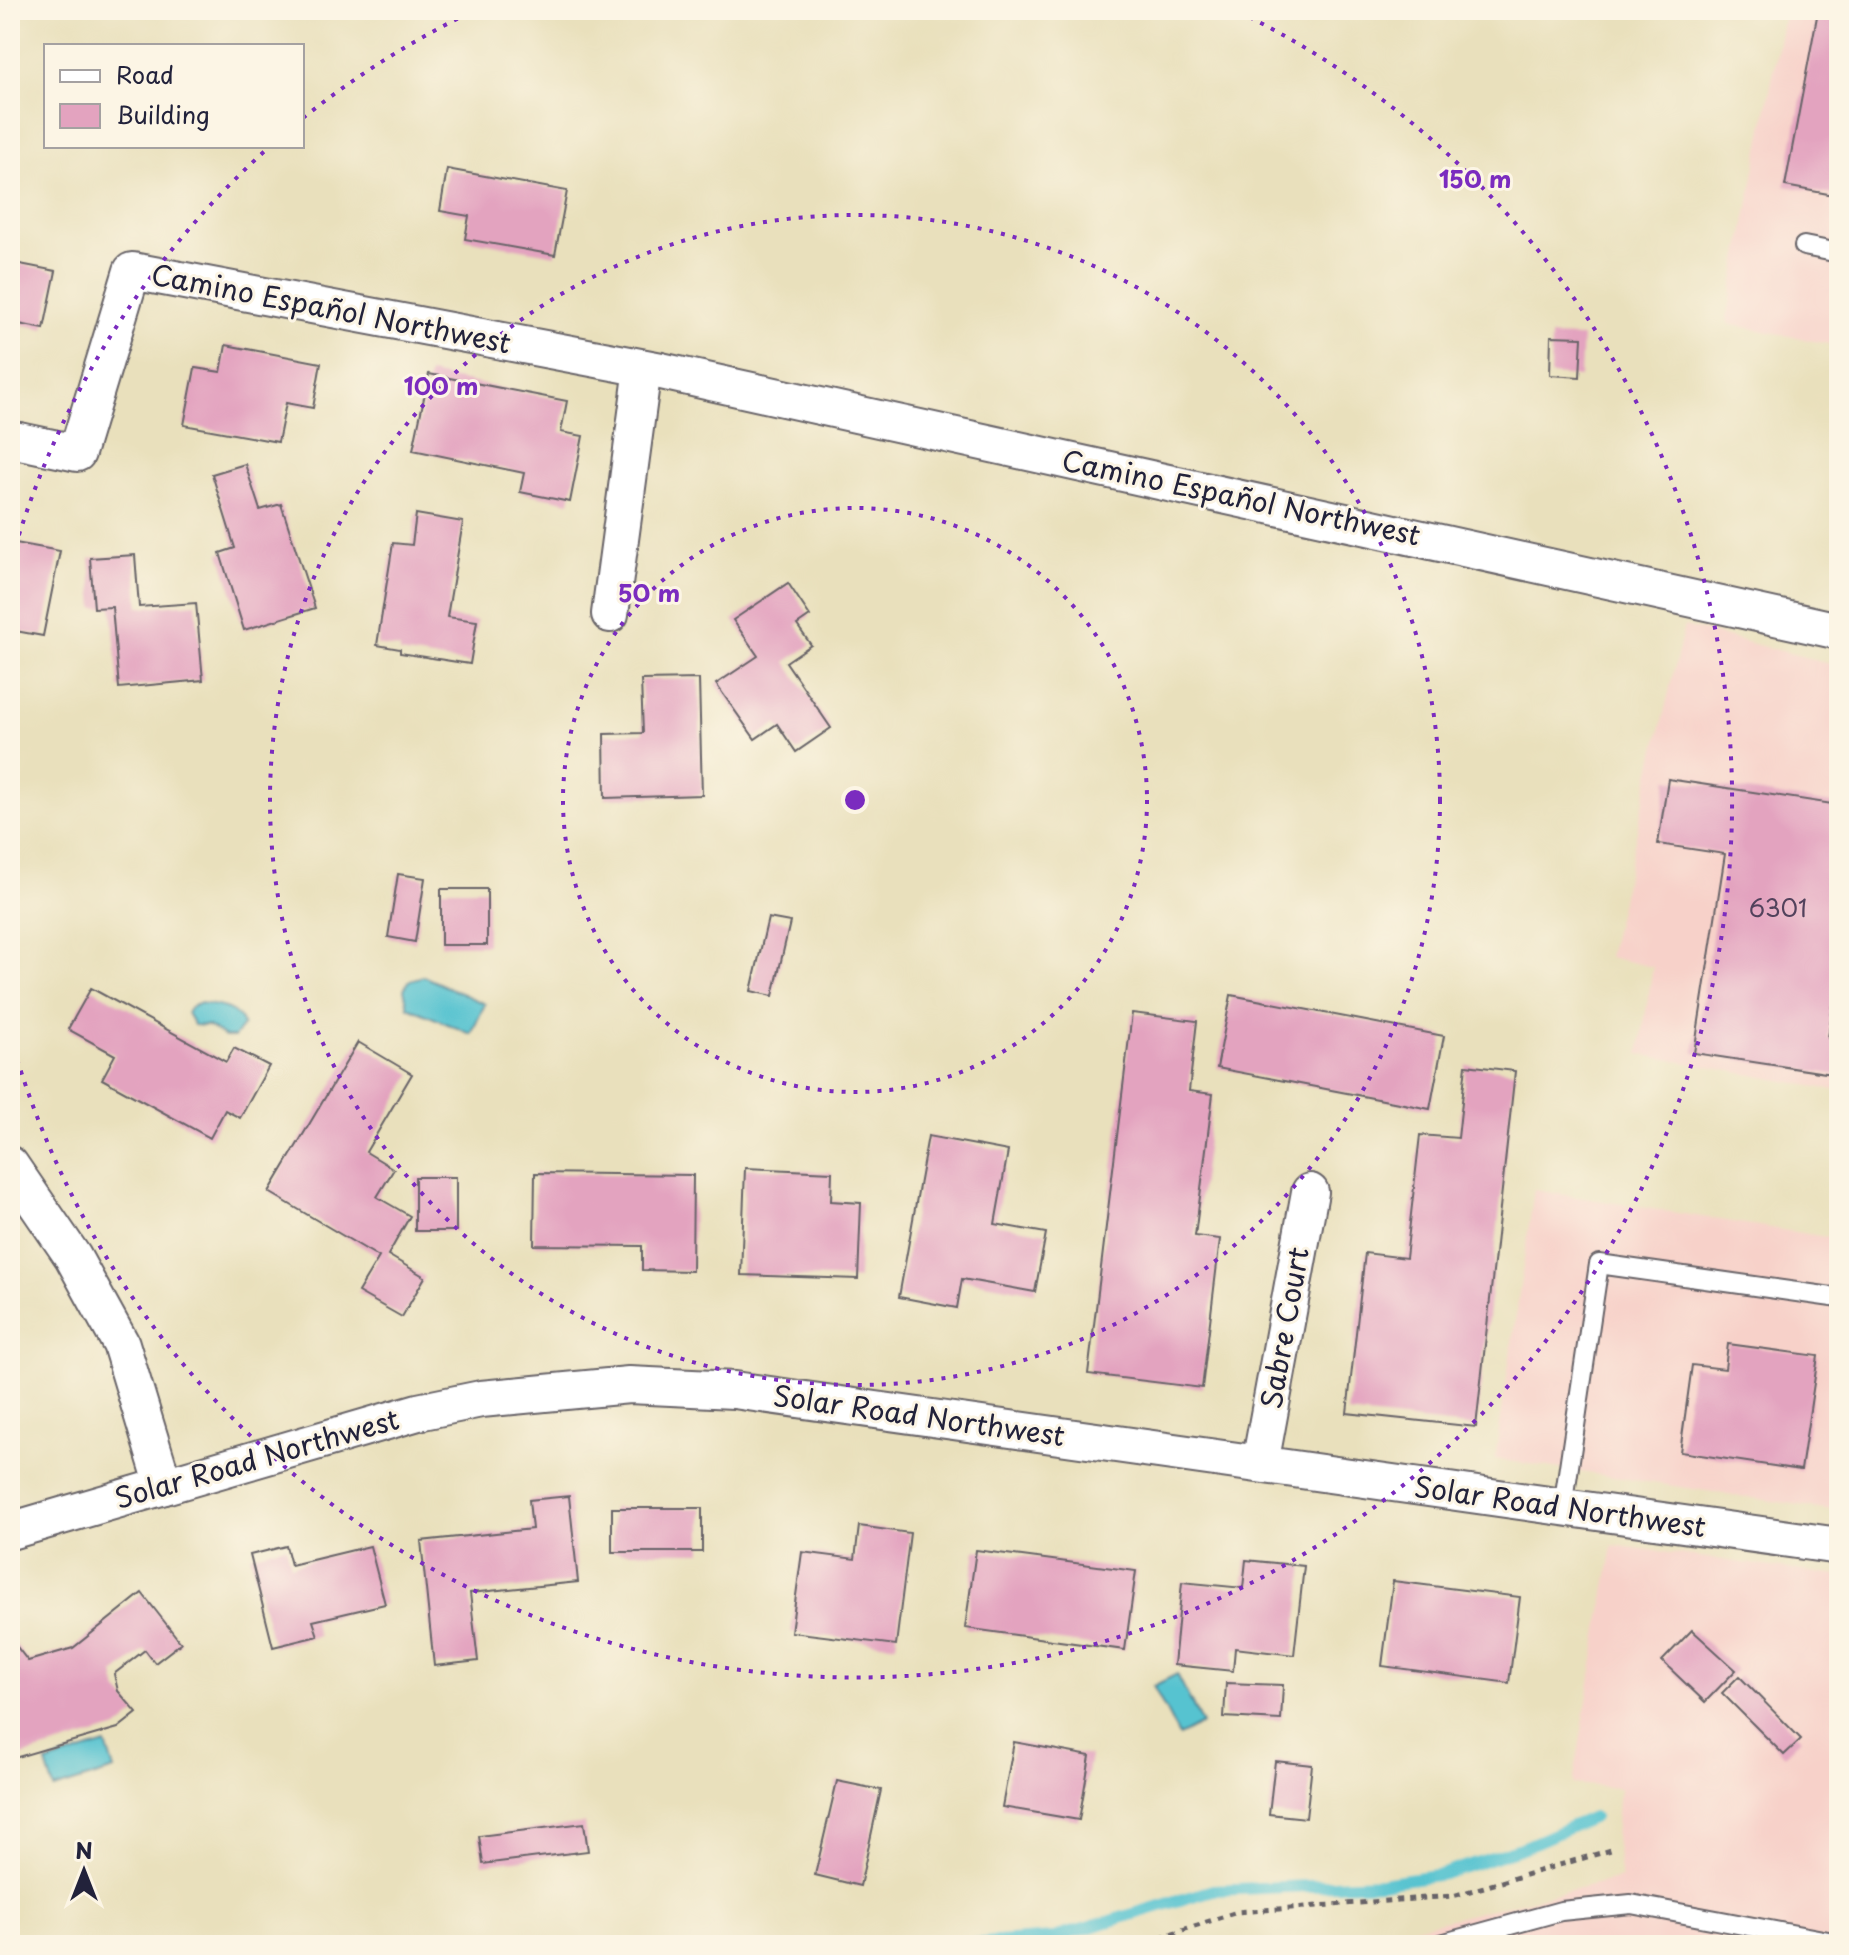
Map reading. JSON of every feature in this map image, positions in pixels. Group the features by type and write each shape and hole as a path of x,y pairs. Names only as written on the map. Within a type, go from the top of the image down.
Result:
{"street":[{"name":"Camino Español Northwest","path":"10,439 77,453 132,271 643,368 1839,631"},
{"path":"610,614 643,368"},
{"path":"10,1165 73,1257 121,1344 164,1486"},
{"name":"Sabre Court","path":"1260,1464 1310,1192"},
{"name":"Solar Road Northwest","path":"10,1531 418,1412 481,1399 629,1385 734,1390 1839,1546"}],"lane":[{"path":"1804,246 1839,253"},
{"path":"1563,1507 1599,1264 1839,1298"},
{"path":"1437,1945 1561,1911 1631,1904 1839,1943"}],"path":[{"path":"1137,1945 1237,1912 1453,1896 1611,1850"}],"shaded area":[{"path":"1785,10 1839,10 1839,346 1729,324 1727,319"},
{"path":"1684,626 1839,666 1839,1091 1639,1054 1653,967 1608,957"},
{"path":"1534,1190 1839,1239 1839,1511 1495,1459"},
{"path":"1613,1545 1839,1576 1839,1945 1342,1945 1621,1878 1615,1838 1619,1788 1573,1784"}],"water":[{"path":"423,976 485,1004 471,1034 408,1007 404,989 410,980"},
{"path":"201,1003 232,1011 243,1025 234,1037 225,1037 208,1026 194,1025 187,1013 191,1007"},
{"path":"1177,1674 1202,1724 1179,1736 1153,1686"},
{"path":"106,1744 114,1770 54,1789 46,1763"}],"building":[{"path":"1818,11 1839,15 1839,196 1785,186"},
{"path":"447,169 567,191 555,255 465,239 469,216 440,211"},
{"path":"10,262 56,271 44,329 19,324 13,352 10,351"},
{"path":"1551,336 1582,337 1580,377 1550,375"},
{"path":"226,345 321,363 313,408 286,403 278,442 184,425 195,368 221,372"},
{"path":"429,374 567,401 561,432 583,436 570,502 520,492 524,473 413,450"},
{"path":"245,464 260,510 281,504 315,608 244,630 220,553 235,548 212,474"},
{"path":"416,514 463,522 447,617 477,621 470,664 400,653 400,649 377,645 393,543 412,545"},
{"path":"10,542 60,551 43,636 10,630"},
{"path":"135,555 139,607 196,603 203,680 119,688 112,607 94,608 90,558"},
{"path":"788,583 810,616 797,625 811,645 786,662 831,728 796,752 777,724 755,739 716,684 758,656 733,620"},
{"path":"699,679 702,795 605,798 604,734 643,733 641,680"},
{"path":"1668,779 1839,805 1839,965 1828,1038 1839,1040 1839,1075 1694,1053 1725,854 1658,844"},
{"path":"398,874 425,878 415,942 388,937"},
{"path":"441,889 487,889 487,945 441,945"},
{"path":"768,918 790,922 773,996 751,991"},
{"path":"91,988 226,1062 234,1048 269,1066 240,1118 225,1110 210,1138 102,1079 115,1055 68,1029"},
{"path":"1231,995 1444,1036 1430,1109 1217,1068"},
{"path":"1132,1013 1197,1021 1189,1091 1213,1094 1195,1236 1220,1239 1202,1388 1088,1374"},
{"path":"358,1042 412,1074 366,1152 394,1169 377,1197 410,1216 388,1255 425,1277 402,1317 358,1292 379,1257 269,1192"},
{"path":"1466,1065 1515,1071 1476,1427 1347,1413 1365,1253 1406,1258 1420,1135 1458,1138"},
{"path":"928,1136 1008,1151 995,1224 1046,1233 1035,1292 962,1279 957,1308 899,1297"},
{"path":"745,1168 832,1172 831,1201 861,1203 858,1279 741,1275"},
{"path":"535,1173 693,1175 692,1271 642,1270 642,1246 534,1245"},
{"path":"415,1177 456,1177 456,1231 415,1231"},
{"path":"1728,1344 1818,1356 1801,1470 1680,1452 1692,1365 1725,1369"},
{"path":"569,1496 578,1582 470,1593 478,1661 434,1666 421,1541 532,1529 529,1500"},
{"path":"612,1508 702,1508 702,1552 612,1552"},
{"path":"859,1526 910,1533 896,1645 791,1632 802,1552 855,1559"},
{"path":"286,1546 291,1565 370,1546 385,1604 313,1621 318,1636 273,1647 250,1555"},
{"path":"976,1550 1136,1571 1125,1650 965,1628"},
{"path":"1246,1560 1304,1566 1294,1655 1235,1648 1233,1671 1174,1665 1182,1582 1243,1588"},
{"path":"1393,1581 1520,1597 1509,1683 1382,1666"},
{"path":"142,1593 181,1643 155,1663 145,1650 114,1674 118,1691 137,1713 118,1728 11,1759 10,1638 28,1661 73,1648"},
{"path":"1692,1630 1736,1670 1705,1702 1662,1661"},
{"path":"1739,1676 1801,1739 1784,1755 1722,1693"},
{"path":"1226,1683 1283,1685 1281,1720 1224,1717"},
{"path":"1014,1742 1090,1756 1079,1820 1002,1807"},
{"path":"1275,1761 1312,1765 1306,1818 1269,1814"},
{"path":"837,1781 881,1790 860,1886 815,1875"},
{"path":"584,1823 588,1851 483,1864 479,1836"}],"waterway":[{"path":"956,1945 1054,1938 1213,1890 1381,1883 1443,1874 1527,1846 1593,1817"}]}
